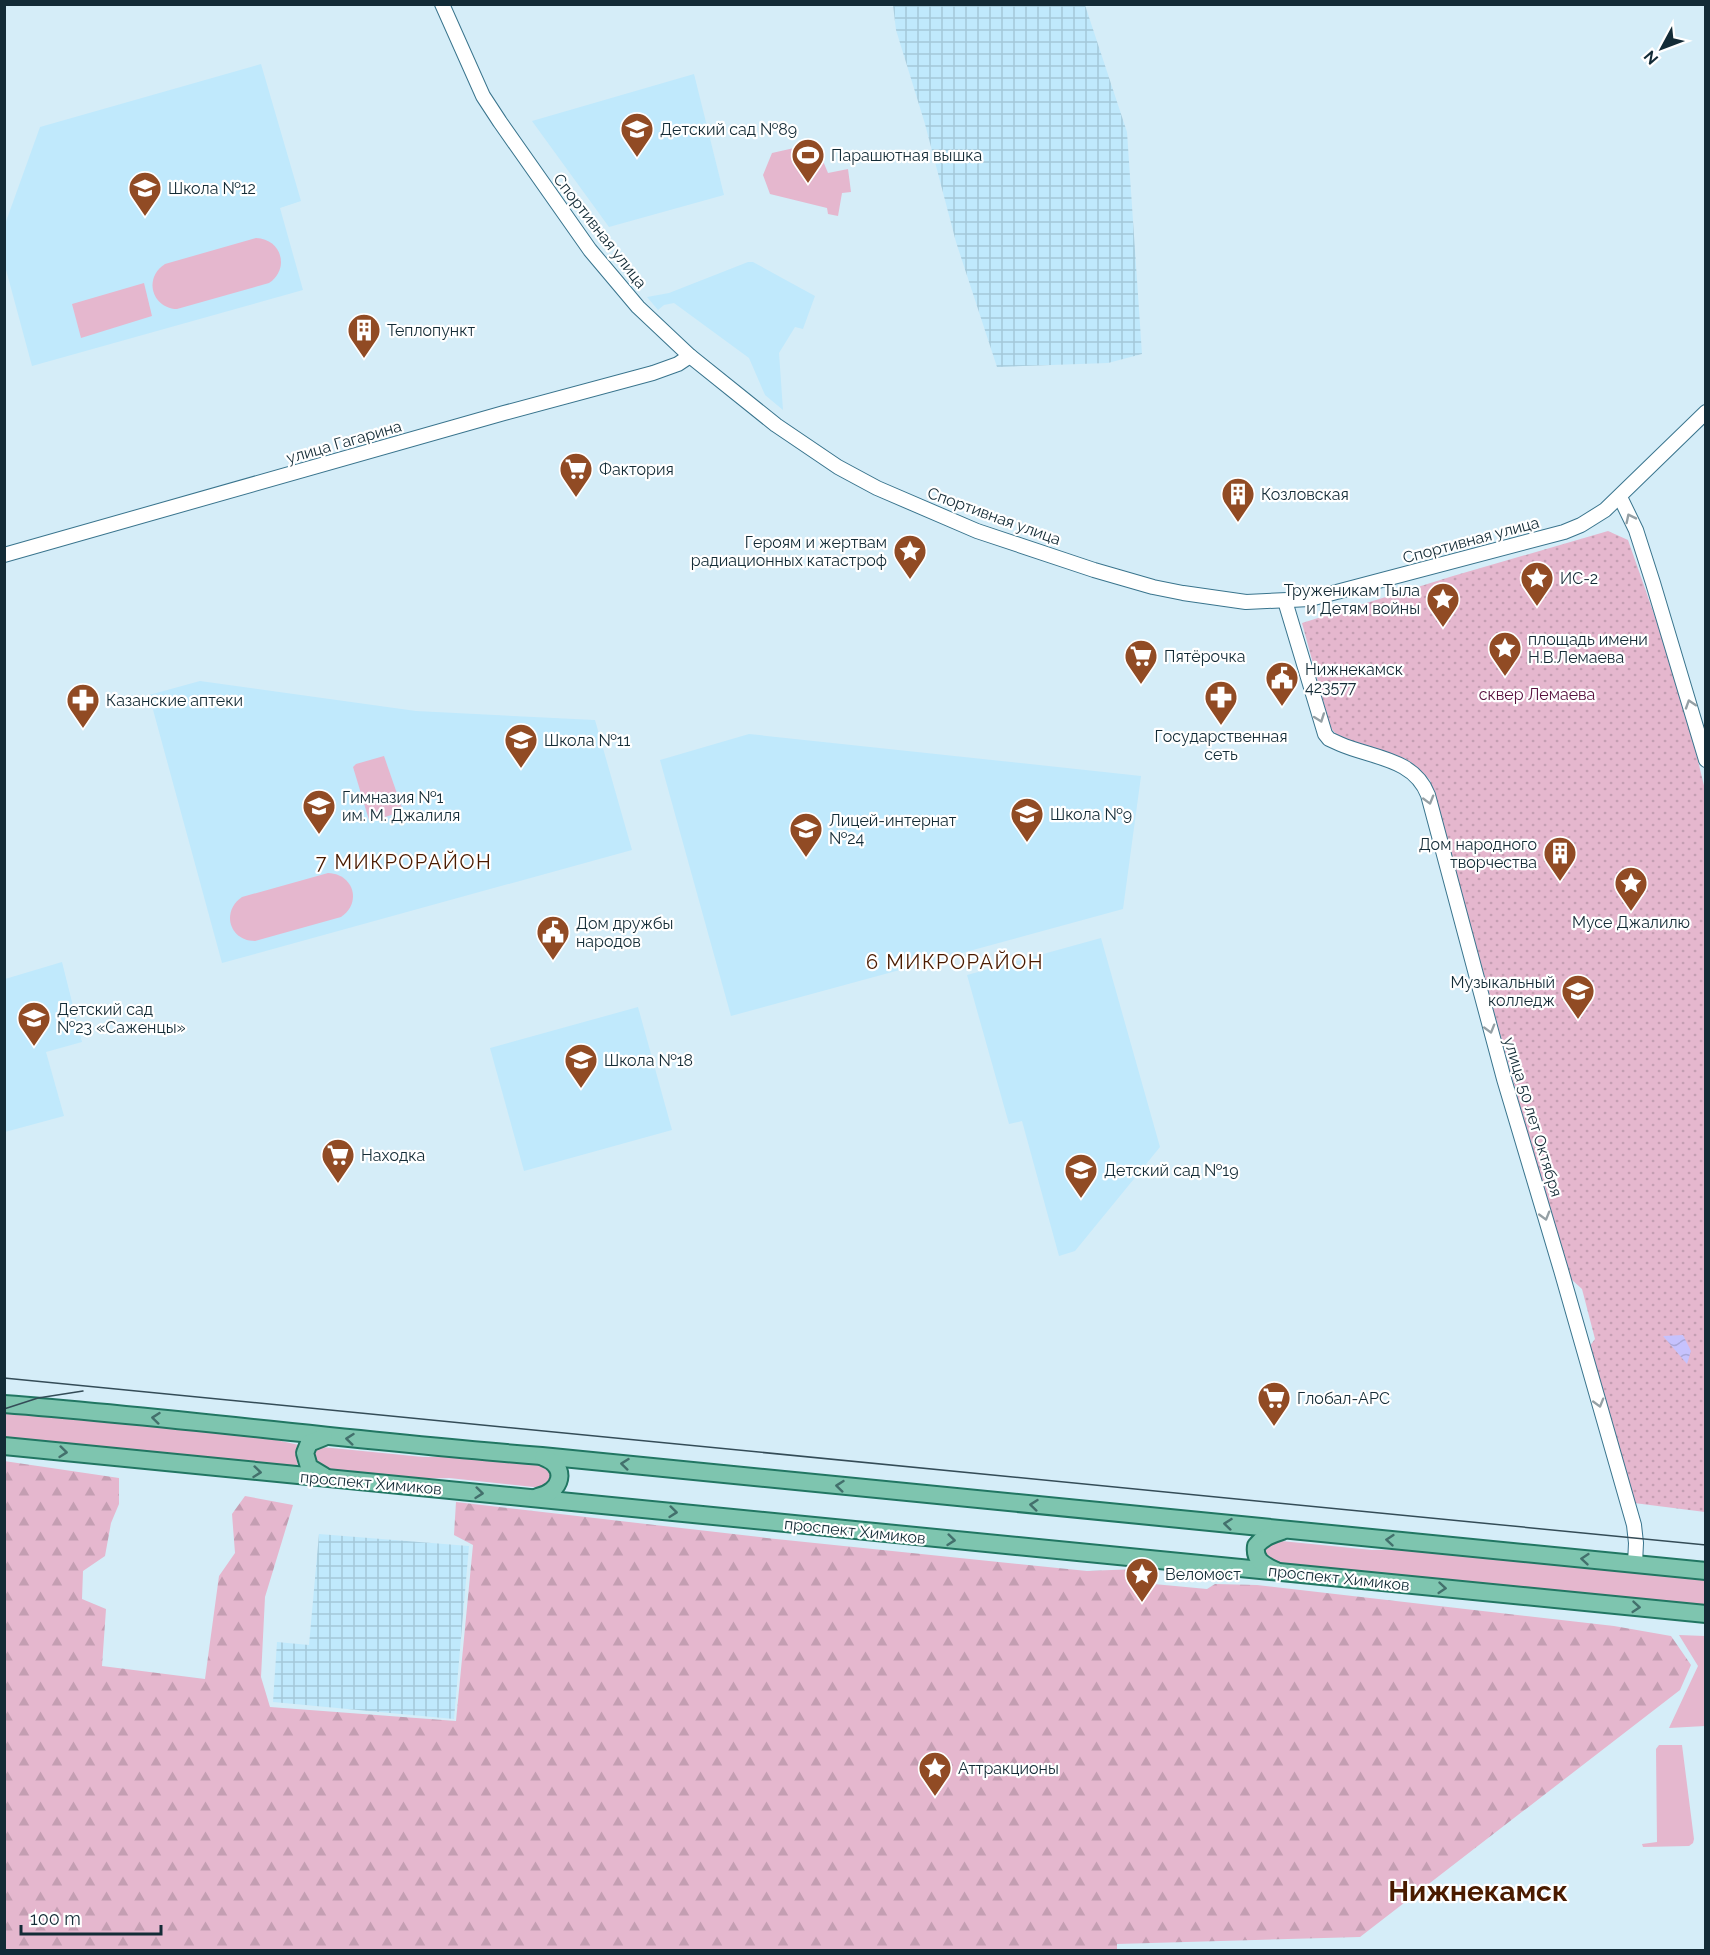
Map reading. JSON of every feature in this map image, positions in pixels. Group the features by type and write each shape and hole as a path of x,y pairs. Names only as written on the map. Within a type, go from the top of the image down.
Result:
{"main road":[{"path":"4,1404 240,1426 408,1446 542,1456 1706,1570"},
{"path":"325,1437 309,1443 305,1457 312,1470 329,1479"},
{"name":"проспект Химиков","path":"4,1446 1706,1614"},
{"path":"533,1498 552,1492 559,1479 555,1464 542,1456"},
{"path":"1280,1573 1263,1565 1257,1558 1256,1546 1260,1540 1286,1530"}],"street":[{"name":"Спортивная улица","path":"442,4 483,96 548,192 590,250 638,307 690,356 776,425 838,467 878,488 977,531 1094,570 1183,594 1246,602 1310,599 1353,589 1564,532 1594,518 1620,497 1706,412"},
{"name":"улица Гагарина","path":"4,555 653,373 678,364 690,356"},
{"path":"1620,497 1636,530 1706,760"},
{"name":"улица 50 лет Октября","path":"1285,601 1325,734 1329,739 1346,747 1408,769 1420,779 1428,795 1503,1079 1561,1270 1634,1525 1635,1564"}],"shaded area":[{"path":"893,5 1085,5 1127,132 1142,354 1108,363 997,367 956,242 925,124 896,30"},
{"name":"Школа №12","path":"261,64 301,201 280,208 303,290 32,366 5,266 4,227 40,127"},
{"name":"Детский сад №89","path":"694,74 724,195 609,227 532,121"},
{"path":"753,262 815,296 803,329 795,327 779,353 783,410 765,395 749,358 674,303 664,305 658,310 647,297 669,293"},
{"name":"Гимназия №1 им. М. Джалиля","path":"200,681 416,711 595,720 632,850 222,963 149,695"},
{"name":"Лицей-интернат №24","path":"749,734 1141,776 1123,909 731,1016 660,760"},
{"path":"1101,938 1160,1147 1075,1251 1059,1256 1022,1121 1009,1124 967,975"},
{"name":"Детский сад №23 «Саженцы»","path":"62,962 82,1042 46,1052 64,1116 5,1132 5,979"},
{"name":"Школа №18","path":"638,1007 672,1130 524,1171 490,1048"},
{"path":"319,1534 469,1546 454,1719 273,1702 277,1642 309,1645"}],"green space":[{"name":"Парашютная вышка","path":"803,146 820,154 828,173 848,169 851,192 842,193 838,216 828,214 827,208 770,194 763,175 772,153"},
{"path":"256,238 272,243 280,256 279,270 276,277 269,283 177,309 161,304 156,298 153,291 154,277 165,264"},
{"path":"144,283 152,316 81,338 72,304"},
{"name":"сквер Лемаева","path":"1608,531 1628,540 1682,694 1705,790 1705,1512 1634,1503 1589,1347 1595,1339 1582,1289 1571,1279 1520,1106 1430,780 1409,761 1389,753 1355,745 1336,734 1330,726 1302,623"},
{"path":"384,756 402,808 398,813 372,821 369,820 353,767 356,764"},
{"path":"328,873 344,878 352,890 351,904 348,911 341,917 255,941 246,940 234,931 230,917 235,903 242,897"},
{"path":"5,1411 258,1436 299,1445 296,1453 298,1469 5,1437"},
{"path":"322,1447 423,1457 467,1457 541,1465 549,1470 551,1480 543,1488 449,1478 408,1479 322,1470 312,1464 314,1451"},
{"path":"4,1461 119,1478 119,1504 111,1523 105,1556 83,1571 82,1599 106,1609 102,1666 205,1679 219,1576 235,1553 232,1514 245,1496 293,1505 265,1597 261,1677 270,1707 456,1721 473,1545 454,1535 456,1502 776,1539 1087,1571 1137,1569 1143,1583 1207,1589 1215,1584 1257,1585 1614,1626 1671,1636 1691,1665 1680,1690 1360,1937 1117,1944 1117,1950 5,1950"},
{"path":"1271,1540 1372,1550 1418,1549 1705,1579 1705,1606 1272,1563 1265,1560 1262,1547"},
{"path":"1679,1635 1705,1636 1705,1726 1669,1728 1698,1666"},
{"path":"1659,1745 1682,1745 1694,1839 1689,1846 1643,1847 1642,1844 1657,1842 1656,1749"}],"water":[{"path":"1683,1335 1691,1351 1687,1364 1663,1336"}],"tram line":[{"path":"4,1378 1706,1545"},
{"path":"4,1409 38,1398 83,1391"}],"place":[{"name":"Детский сад №89","path":"637,158"},
{"name":"Парашютная вышка","path":"808,184"},
{"name":"Школа №12","path":"145,217"},
{"name":"Теплопункт","path":"364,359"},
{"name":"Фактория","path":"576,498"},
{"name":"Козловская","path":"1238,523"},
{"name":"Героям и жертвам радиационных катастроф","path":"910,580"},
{"name":"ИС-2","path":"1537,607"},
{"name":"Труженикам Тыла и Детям войны","path":"1443,628"},
{"name":"площадь имени Н.В.Лемаева","path":"1505,677"},
{"name":"Пятёрочка","path":"1141,685"},
{"name":"Нижнекамск 423577","path":"1282,707"},
{"name":"Государственная сеть","path":"1221,726"},
{"name":"Казанские аптеки","path":"83,729"},
{"name":"Школа №11","path":"521,769"},
{"name":"Гимназия №1 им. М. Джалиля","path":"319,835"},
{"name":"Школа №9","path":"1027,843"},
{"name":"Лицей-интернат №24","path":"806,858"},
{"name":"Дом народного творчества","path":"1560,882"},
{"name":"Мусе Джалилю","path":"1631,912"},
{"name":"Дом дружбы народов","path":"553,961"},
{"name":"Музыкальный колледж","path":"1578,1020"},
{"name":"Детский сад №23 «Саженцы»","path":"34,1047"},
{"name":"Школа №18","path":"581,1089"},
{"name":"Находка","path":"338,1184"},
{"name":"Детский сад №19","path":"1081,1199"},
{"name":"Глобал-АРС","path":"1274,1427"},
{"name":"Веломост","path":"1142,1603"},
{"name":"Аттракционы","path":"935,1797"}],"district":[{"name":"7 МИКРОРАЙОН","path":"404,862"},
{"name":"6 МИКРОРАЙОН","path":"955,962"},
{"name":"Нижнекамск","path":"1478,1891"}]}
